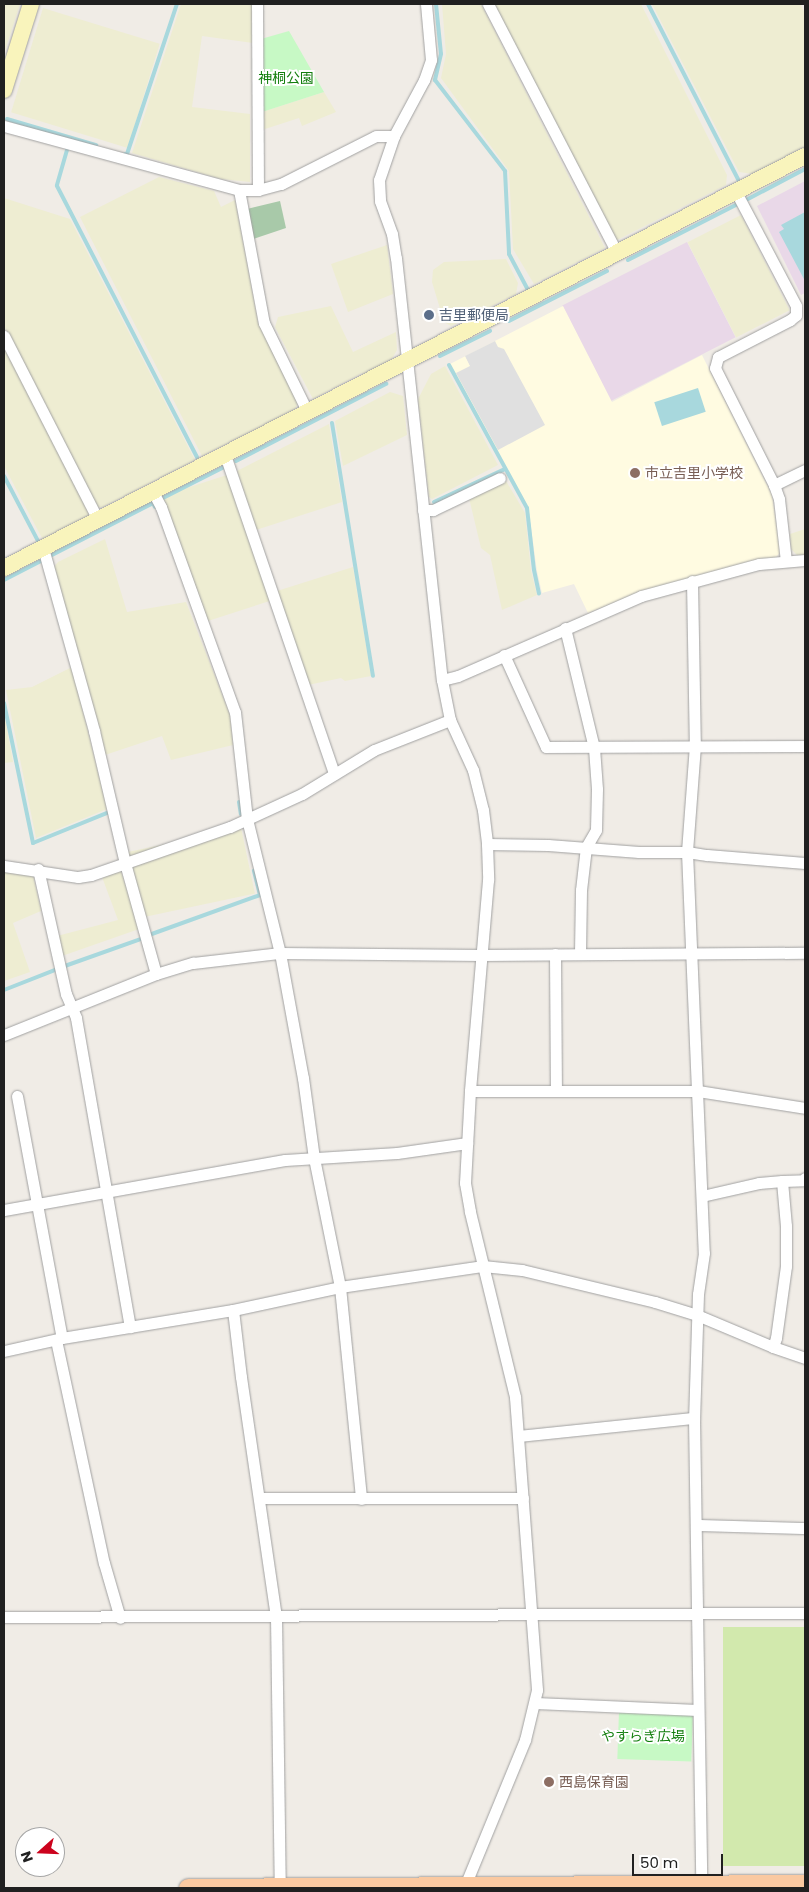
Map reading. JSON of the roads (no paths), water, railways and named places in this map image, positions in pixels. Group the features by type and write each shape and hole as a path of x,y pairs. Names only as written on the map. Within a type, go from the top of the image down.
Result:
{"main road":[{"path":"188,1888 701,1887 805,1884"}],"street":[{"path":"4,90 31,4"},
{"path":"257,4 258,190"},
{"path":"426,4 431,60 424,80 394,136 378,180 380,202 392,234 396,258 442,680 450,720 473,770 483,810 487,844 488,880 470,1091 466,1183 483,1266 514,1397 519,1436 522,1498 532,1614 535,1703 526,1740 465,1887"},
{"path":"488,4 617,253"},
{"path":"4,126 239,190 258,190 281,184 376,136 394,136"},
{"path":"4,568 805,156"},
{"path":"239,190 264,323 308,413"},
{"path":"736,192 796,306 796,314 790,320 718,357 715,368 779,499 786,561"},
{"path":"4,336 98,520"},
{"path":"226,455 334,774"},
{"path":"774,486 805,470"},
{"path":"423,510 433,510 500,478"},
{"path":"153,492 161,507 235,712 247,818 280,953 303,1078 314,1158 340,1287 361,1499"},
{"path":"43,548 94,731 125,863 156,974"},
{"path":"442,680 458,676 640,596 758,564 805,560"},
{"path":"692,581 695,745 687,852 704,1253 697,1315 694,1418 701,1887"},
{"path":"565,628 594,748 597,789 596,830 586,848 581,890 580,954"},
{"path":"504,655 546,747 805,746"},
{"path":"4,866 38,869 78,877 125,863 247,818 302,794 374,750 450,720"},
{"path":"487,844 639,852 687,852 805,863"},
{"path":"38,869 66,994 76,1018 130,1327"},
{"path":"4,1036 156,974 193,963 280,953 481,955 805,953"},
{"path":"555,954 556,1090"},
{"path":"470,1091 698,1091 805,1108"},
{"path":"17,1096 59,1339 104,1563 120,1618"},
{"path":"4,1210 285,1160 397,1153 467,1143"},
{"path":"702,1196 759,1183 805,1180 805,1178"},
{"path":"773,1347 776,1338 786,1266 786,1226 782,1181"},
{"path":"4,1351 59,1339 233,1310 340,1287 483,1266 522,1270 590,1285 697,1315 773,1347 805,1358"},
{"path":"233,1310 276,1616 280,1887"},
{"path":"519,1436 694,1418"},
{"path":"260,1498 522,1498"},
{"path":"696,1524 805,1528"},
{"path":"4,1617 120,1618 805,1613"},
{"path":"535,1703 698,1710"}],"water":[{"path":"805,212 805,281 779,232 784,229 781,225"},
{"path":"698,388 706,412 662,426 654,402"}],"waterway":[{"path":"125,154 127,154 177,4"},
{"path":"436,4 441,54 435,80 505,171 509,254 528,290"},
{"path":"648,4 738,179"},
{"path":"7,119 96,145"},
{"path":"67,150 57,186 197,457"},
{"path":"748,199 805,169"},
{"path":"628,260 736,205"},
{"path":"509,321 607,271"},
{"path":"440,356 490,331"},
{"path":"449,365 527,508 534,570 539,593"},
{"path":"236,461 386,384"},
{"path":"332,423 373,676"},
{"path":"163,498 224,467"},
{"path":"434,502 505,469"},
{"path":"4,476 38,541"},
{"path":"52,555 153,503 155,507"},
{"path":"4,580 41,561"},
{"path":"4,703 33,843 107,813"},
{"path":"239,802 241,814"},
{"path":"149,935 260,895 254,871"},
{"path":"62,967 141,939"},
{"path":"4,990 55,970"}],"place":[{"name":"吉里郵便局","path":"429,315"},
{"name":"市立吉里小学校","path":"635,473"},
{"name":"西島保育園","path":"549,1782"}],"park label":[{"name":"神桐公園","path":"286,78"},
{"name":"やすらぎ広場","path":"643,1736"}]}
